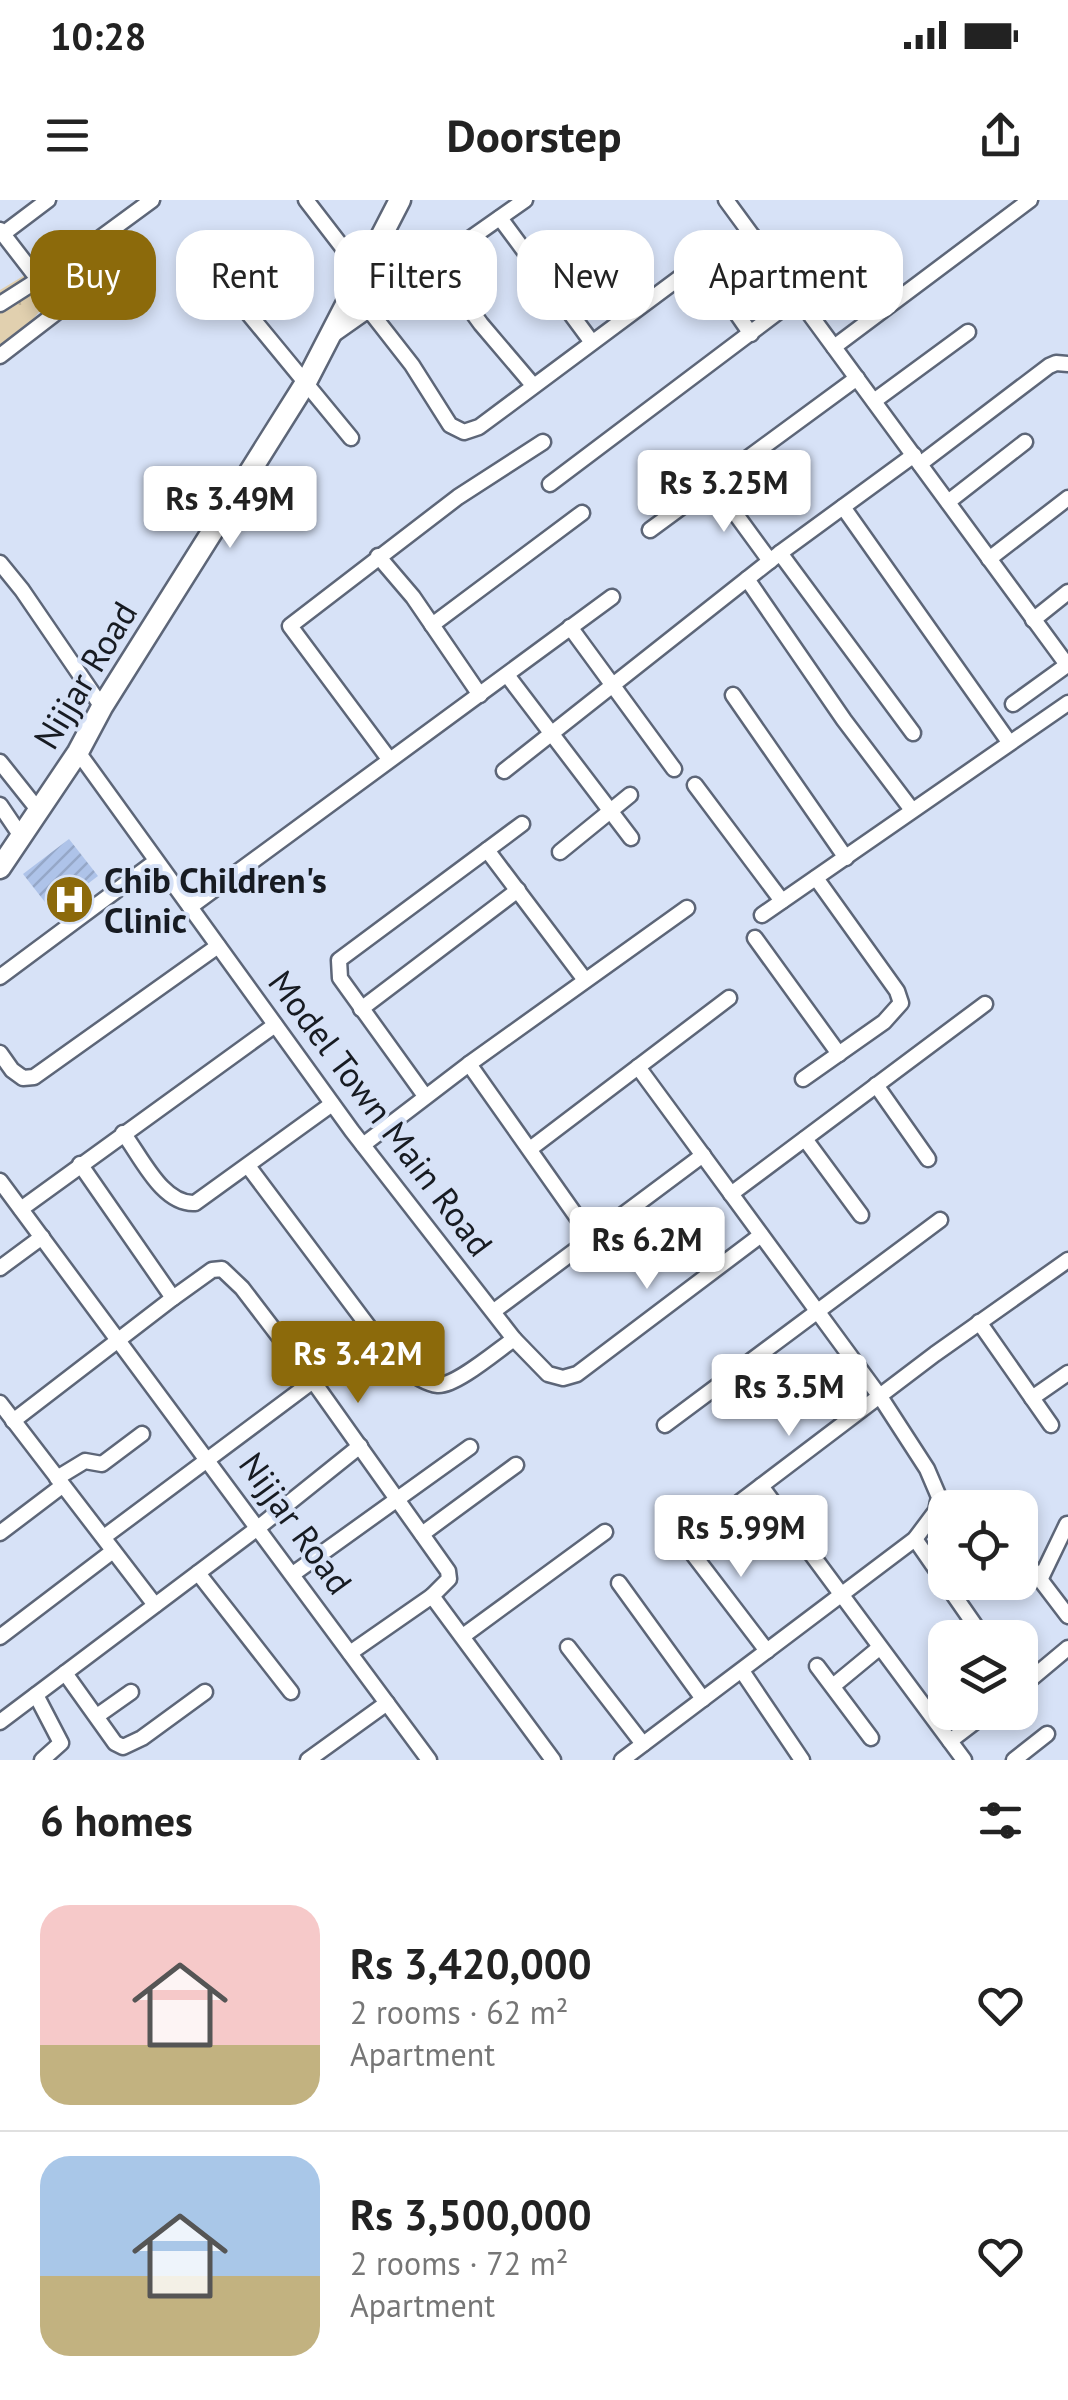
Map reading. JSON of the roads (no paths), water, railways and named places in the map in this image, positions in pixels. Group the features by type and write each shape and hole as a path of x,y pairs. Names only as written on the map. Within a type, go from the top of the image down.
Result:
{"street":[{"path":"30,269 2,232 48,200"},
{"path":"109,230 152,200"},
{"path":"306,200 334,236"},
{"name":"Nijjar Road","path":"385,230 400,200"},
{"path":"482,230 525,200"},
{"path":"726,200 748,230"},
{"path":"834,347 1030,200"},
{"path":"500,218 591,341"},
{"path":"376,320 412,365 450,425 458,431 471,431 674,281"},
{"path":"0,304 30,285"},
{"path":"0,356 46,320"},
{"path":"254,320 350,438"},
{"name":"Nijjar Road","path":"0,868 78,752 102,707 305,384 340,320"},
{"path":"332,336 354,320"},
{"path":"478,320 532,384"},
{"path":"741,320 751,334"},
{"path":"550,484 769,320"},
{"path":"815,320 1067,663 1013,704"},
{"path":"874,401 968,332"},
{"path":"504,771 775,557 1049,366 1056,362 1068,364"},
{"path":"650,530 857,378"},
{"path":"389,760 290,626 492,473 543,442"},
{"path":"948,502 1025,442"},
{"path":"713,484 913,733"},
{"path":"989,559 1068,498"},
{"path":"843,508 1009,742"},
{"path":"432,625 582,512"},
{"path":"378,556 480,695"},
{"path":"0,563 102,707"},
{"path":"747,580 912,810"},
{"path":"1033,620 1068,592"},
{"path":"190,907 612,597"},
{"path":"570,627 674,769"},
{"path":"506,675 631,838"},
{"path":"733,694 846,858"},
{"path":"762,915 1068,703"},
{"name":"Model Town Main Road","path":"78,752 332,1104 533,1362 557,1378 577,1374 760,1234"},
{"path":"0,762 39,811"},
{"path":"695,785 782,902"},
{"path":"560,852 630,795"},
{"path":"0,806 21,836"},
{"path":"425,1096 340,978 339,960 522,824"},
{"path":"487,850 586,980"},
{"path":"0,977 156,861"},
{"path":"802,1079 884,1022 900,1003 897,990 816,878"},
{"path":"361,1009 518,890"},
{"path":"363,1145 686,908"},
{"path":"755,938 839,1054"},
{"path":"0,1052 22,1078 34,1077 218,946"},
{"path":"530,1149 729,998"},
{"path":"731,1194 984,1004"},
{"path":"20,1209 275,1025"},
{"path":"469,1064 591,1237"},
{"path":"638,1066 881,1398 928,1469 936,1490"},
{"path":"876,1086 928,1160"},
{"path":"124,1133 166,1191 182,1203 195,1203 332,1104"},
{"path":"805,1138 860,1215"},
{"path":"494,1312 703,1155"},
{"path":"80,1164 172,1298"},
{"path":"248,1166 395,1362 421,1379 441,1385 454,1380 514,1338"},
{"name":"Nijjar Road","path":"0,1182 429,1760"},
{"path":"665,1425 940,1220"},
{"path":"0,1268 42,1237"},
{"path":"724,1514 978,1322 1068,1260"},
{"path":"13,1421 172,1298 212,1270 222,1269 242,1288 313,1382 448,1571 448,1579 432,1596 350,1653"},
{"path":"978,1322 1052,1425"},
{"path":"1032,1398 1068,1373"},
{"path":"104,1537 313,1382"},
{"path":"0,1403 155,1606"},
{"path":"0,1533 85,1461 102,1464 142,1434"},
{"path":"0,1722 360,1446"},
{"path":"292,1574 470,1447"},
{"path":"422,1534 516,1465"},
{"path":"761,1486 964,1760"},
{"path":"622,1760 915,1539 928,1524"},
{"path":"1040,1580 1067,1524"},
{"path":"463,1636 605,1532"},
{"path":"680,1537 767,1651"},
{"path":"915,1539 971,1620"},
{"path":"0,1637 113,1551"},
{"path":"198,1573 291,1692"},
{"path":"1038,1577 1068,1616"},
{"path":"618,1582 704,1699"},
{"path":"432,1596 552,1760"},
{"path":"568,1647 644,1744"},
{"path":"833,1686 879,1648"},
{"path":"1038,1673 1068,1648"},
{"path":"816,1666 871,1738"},
{"path":"742,1671 802,1760"},
{"path":"65,1673 115,1743 123,1747 205,1692"},
{"path":"97,1716 131,1692"},
{"path":"36,1695 61,1743 42,1760"},
{"path":"308,1760 388,1703"},
{"path":"950,1741 964,1730"},
{"path":"1014,1760 1047,1734"}],"place":[{"name":"Chib Children's Clinic","path":"69,900"}]}
